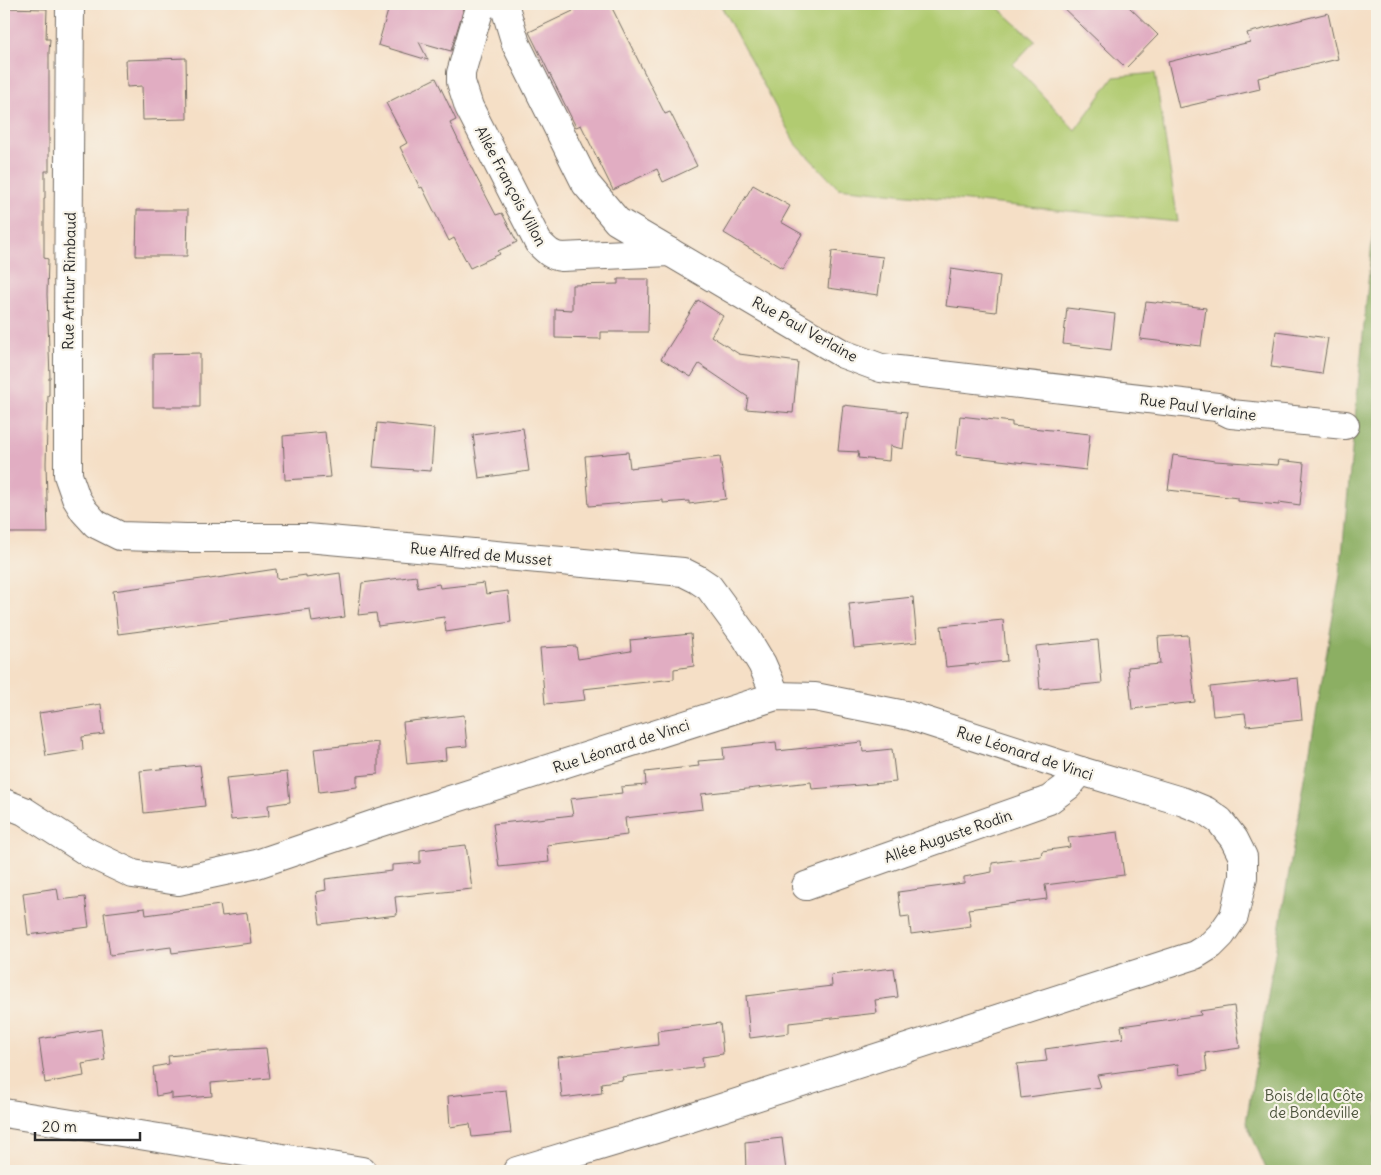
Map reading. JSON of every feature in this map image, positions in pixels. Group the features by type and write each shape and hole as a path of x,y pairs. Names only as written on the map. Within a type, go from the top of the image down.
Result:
{"street":[{"name":"Rue Arthur Rimbaud","path":"70,4 68,475 76,498 84,511 96,524 120,536"},
{"name":"Allée François Villon","path":"486,4 480,8 460,82 469,107 538,242 548,252 562,257 670,252"},
{"name":"Rue Paul Verlaine","path":"504,4 516,44 586,184 617,221 842,354 881,368 1217,407 1231,414 1345,425"},
{"name":"Rue Alfred de Musset","path":"120,536 307,538 682,572 697,579 709,588 747,639 762,664 776,696"},
{"name":"Rue Léonard de Vinci","path":"4,803 24,811 89,853 133,874 178,881 257,864 378,823 776,696 815,697 910,716 1081,772 1184,802 1206,811 1220,821 1234,839 1243,857 1243,877 1234,916 1221,935 1196,955 656,1129 518,1171"},
{"name":"Allée Auguste Rodin","path":"806,886 1049,800 1068,786 1081,772"},
{"path":"4,1113 362,1171"}],"green space":[{"path":"720,4 994,4 1035,41 1013,64 1075,130 1114,77 1155,73 1178,222 838,188 795,143"},
{"name":"Bois de la Côte de Bondeville","path":"1377,189 1377,1171 1267,1171 1246,1122 1340,575"}],"building":[{"path":"390,4 465,4 451,51 419,42 428,60 378,45"},
{"path":"569,4 610,4 665,114 670,112 697,166 663,182 657,169 613,190 581,125 576,127 529,32 573,11"},
{"path":"1059,4 1126,4 1158,35 1126,68"},
{"path":"4,8 47,9 46,39 50,39 49,171 45,171 44,198 44,258 48,259 47,294 50,378 46,463 48,533 4,533 4,153 6,153 6,77 4,61"},
{"path":"1328,13 1338,59 1258,78 1260,89 1179,108 1168,62 1250,42 1247,33"},
{"path":"186,58 187,119 143,120 142,86 127,87 126,60"},
{"path":"436,78 456,120 450,123 471,167 496,215 502,213 517,242 498,251 500,254 470,268 454,238 449,241 422,187 420,188 400,147 407,143 386,103"},
{"path":"753,185 790,206 781,222 802,234 782,268 724,233"},
{"path":"137,210 188,210 187,256 136,256"},
{"path":"832,251 883,257 878,295 828,288"},
{"path":"951,269 1000,276 996,312 946,306"},
{"path":"618,279 649,279 648,332 601,332 601,339 555,338 555,309 572,310 572,285 618,284"},
{"path":"698,300 723,316 711,336 739,354 798,362 793,413 746,409 748,397 699,364 691,377 661,359"},
{"path":"1146,302 1206,308 1201,346 1140,339"},
{"path":"1067,308 1115,314 1111,350 1063,344"},
{"path":"1276,331 1328,338 1322,374 1271,367"},
{"path":"200,353 200,407 153,407 153,354"},
{"path":"843,405 907,412 903,449 890,446 889,461 858,458 859,452 838,451"},
{"path":"960,416 1012,422 1012,426 1090,434 1086,470 956,455"},
{"path":"377,423 434,429 431,471 373,467"},
{"path":"523,428 529,471 479,478 473,435"},
{"path":"325,432 330,477 285,480 283,436"},
{"path":"628,452 630,468 720,457 726,499 689,504 689,501 663,503 663,500 589,506 585,456"},
{"path":"1173,455 1215,461 1278,465 1279,460 1304,463 1300,505 1279,502 1279,505 1238,501 1238,498 1168,490"},
{"path":"276,569 277,579 306,575 306,578 340,573 345,617 312,622 310,609 118,634 113,591"},
{"path":"416,576 418,588 439,584 440,588 484,583 486,594 508,591 511,622 446,632 444,617 378,626 376,613 358,615 362,583"},
{"path":"913,597 917,642 854,648 849,604"},
{"path":"1003,620 1007,661 946,667 941,626"},
{"path":"691,634 694,666 674,669 674,679 583,689 585,700 545,704 540,648 576,646 578,659 631,651 630,640"},
{"path":"1188,635 1195,702 1132,709 1128,667 1160,664 1158,637"},
{"path":"1098,640 1102,683 1040,689 1036,646"},
{"path":"1298,678 1302,720 1247,726 1245,713 1213,716 1210,687"},
{"path":"101,704 104,734 82,737 83,750 46,756 39,713"},
{"path":"464,715 467,746 445,748 446,760 407,764 403,722"},
{"path":"378,742 378,774 357,776 357,787 319,792 314,749"},
{"path":"776,742 777,751 862,742 863,752 892,749 896,782 812,789 811,782 701,794 703,809 625,818 627,835 547,845 549,862 499,867 493,824 573,815 570,799 622,793 621,787 646,785 645,772 699,766 698,761 724,759 723,748"},
{"path":"200,765 205,806 144,813 140,771"},
{"path":"287,772 290,802 268,805 269,816 231,820 226,778"},
{"path":"1118,832 1124,875 1045,885 1047,899 968,909 971,926 911,934 909,916 901,917 898,892 964,883 964,877 992,872 992,863 1041,856 1042,851 1070,847 1068,838"},
{"path":"466,845 472,889 395,897 397,915 320,924 316,892 326,890 325,879 392,871 392,865 420,863 420,850"},
{"path":"57,888 59,900 85,897 89,927 28,935 23,893"},
{"path":"220,905 222,916 247,913 251,943 172,953 171,947 110,955 104,913 145,908 146,915"},
{"path":"894,968 898,997 875,1000 877,1013 789,1023 789,1033 750,1038 746,996 832,986 831,975"},
{"path":"1234,1006 1240,1048 1205,1053 1207,1071 1179,1075 1178,1064 1097,1075 1101,1087 1021,1098 1017,1064 1047,1061 1045,1049 1123,1038 1121,1026 1201,1015 1200,1011"},
{"path":"720,1023 723,1054 702,1057 703,1067 622,1077 623,1080 601,1083 602,1093 562,1098 558,1057 658,1045 657,1031"},
{"path":"101,1029 105,1060 82,1064 84,1076 45,1083 39,1039"},
{"path":"266,1048 270,1078 211,1083 212,1096 172,1099 172,1093 156,1096 153,1067 169,1064 168,1056"},
{"path":"506,1090 511,1133 472,1137 470,1124 450,1127 448,1096"},
{"path":"782,1138 786,1171 746,1171 745,1142"}]}
